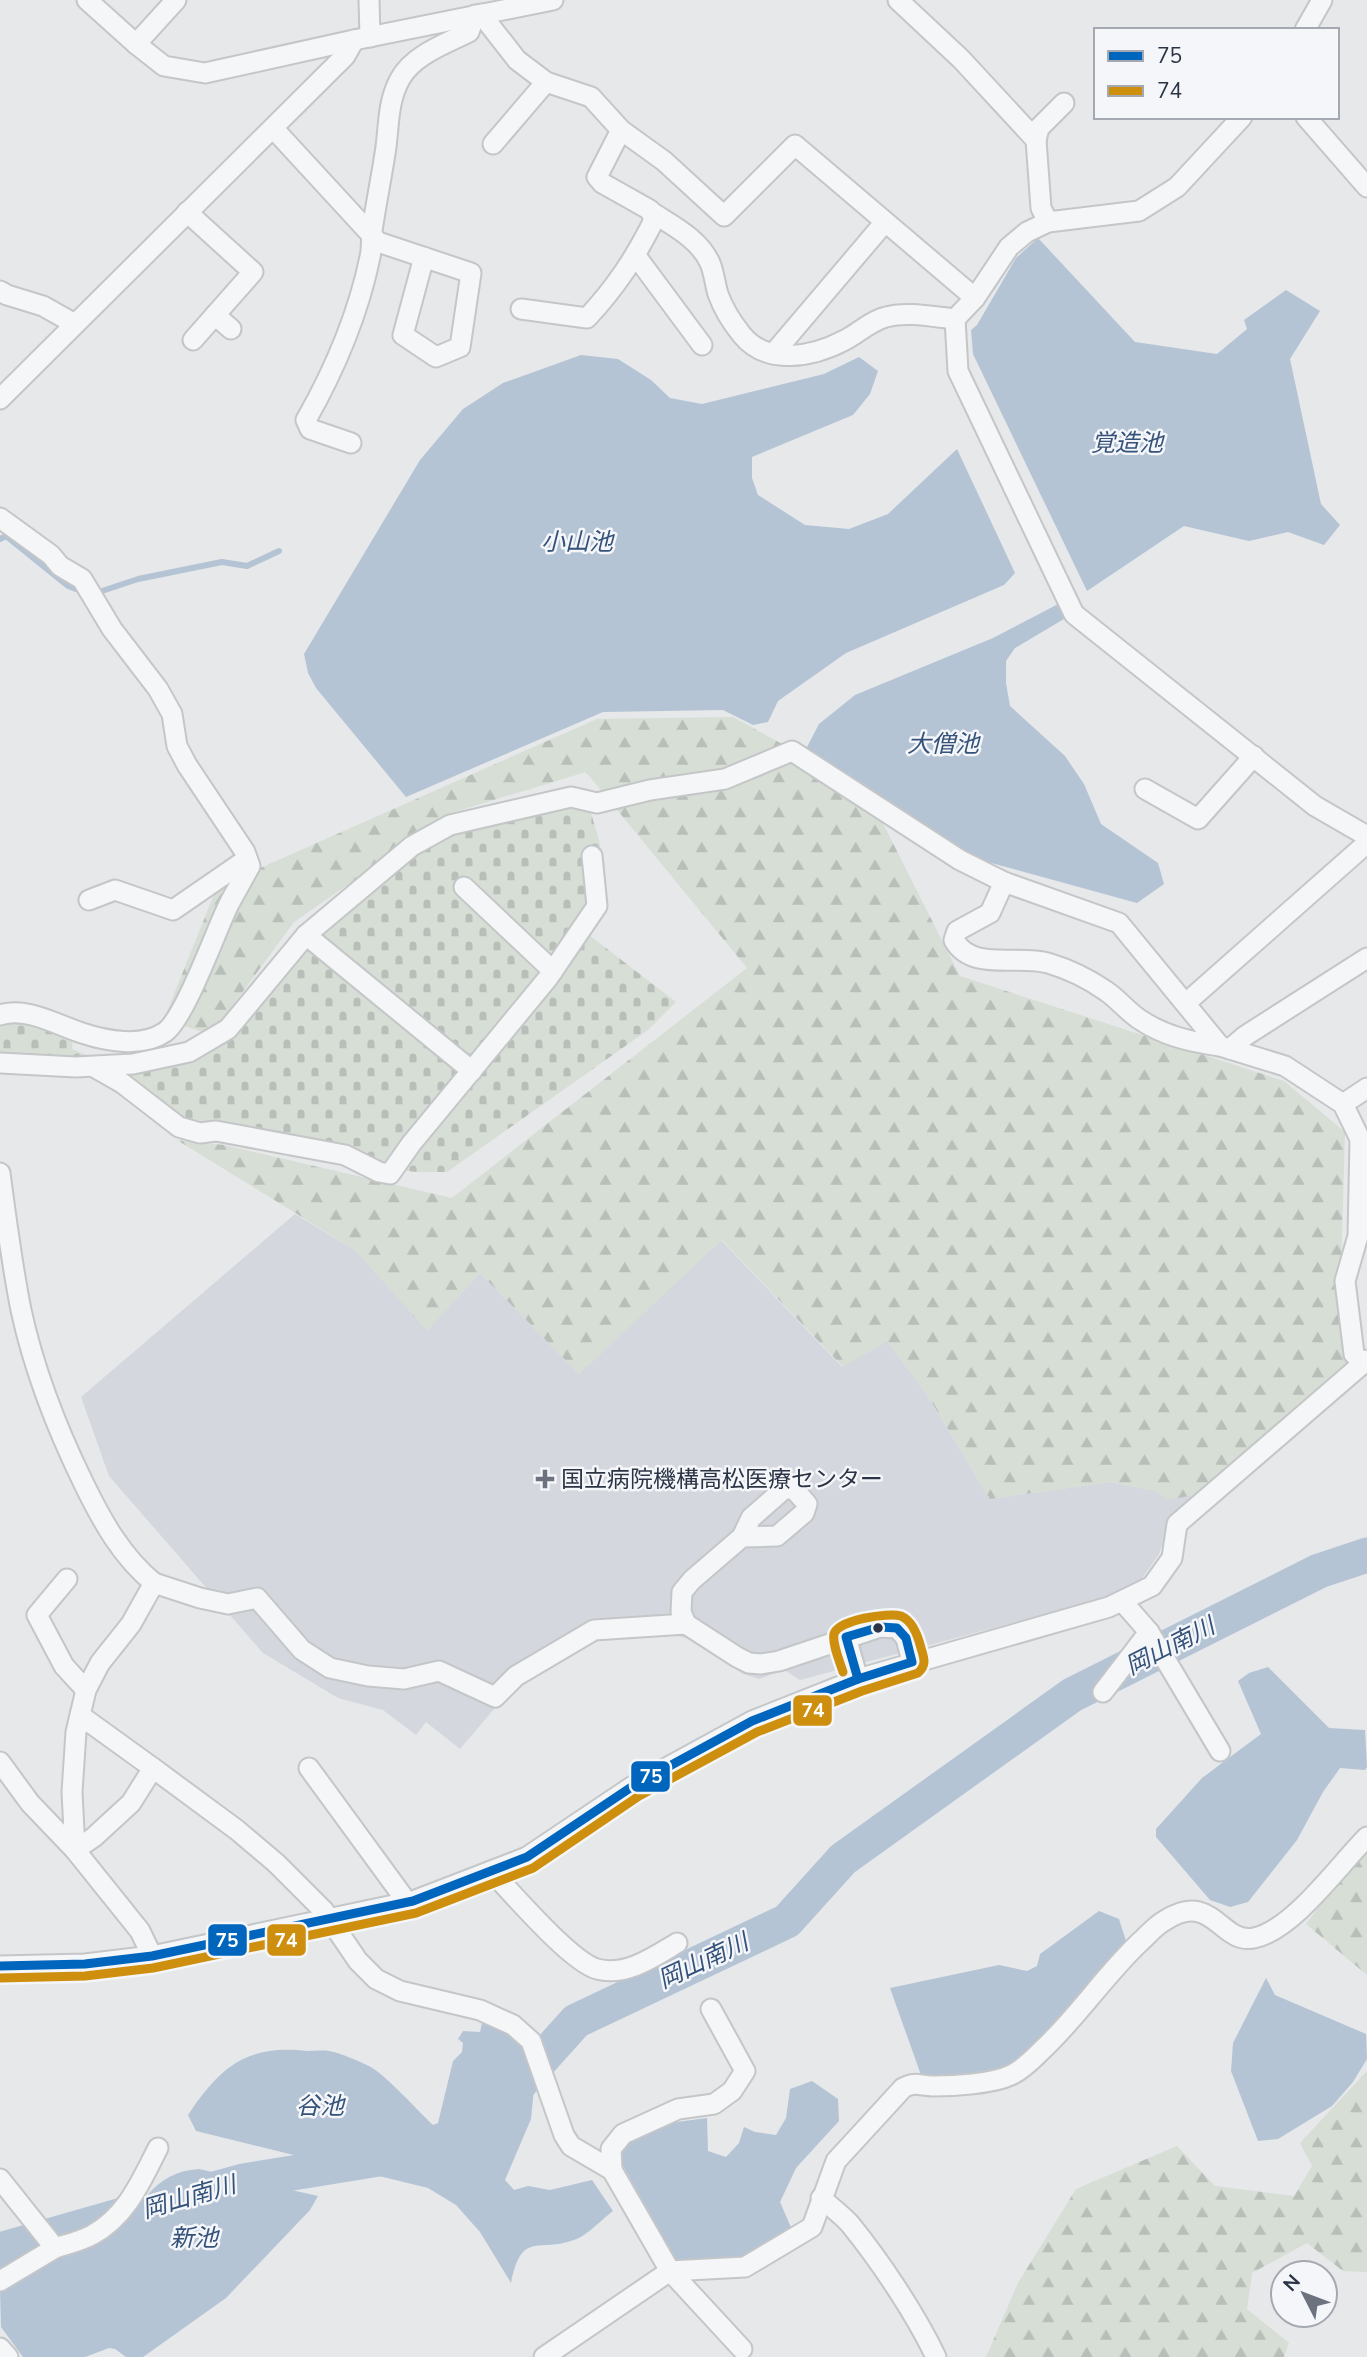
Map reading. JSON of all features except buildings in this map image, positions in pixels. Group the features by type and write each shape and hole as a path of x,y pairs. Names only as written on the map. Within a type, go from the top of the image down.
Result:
{"street":[{"path":"87,0 164,66 205,73 553,0"},
{"path":"136,44 176,0"},
{"path":"0,399 362,38 369,0"},
{"path":"898,0 961,60 1036,141"},
{"path":"1306,28 1322,0"},
{"path":"478,15 517,60 546,82 591,97 621,130 664,161 724,216 795,145 975,298"},
{"path":"351,443 310,429 306,420 321,395 351,327 371,255 390,102 401,77 414,62 469,32 478,15"},
{"path":"493,144 546,82"},
{"path":"1048,222 1041,208 1036,141 1040,128 1063,103"},
{"path":"1240,119 1177,187 1139,211 1048,222 1027,232 1009,247 975,298 955,319 958,371 1074,614 1315,806 1367,836"},
{"path":"1308,119 1367,187"},
{"path":"273,128 378,242 424,257 471,273 460,346 436,357 403,335 424,257"},
{"path":"621,130 597,177 688,236 701,248 710,264 719,297 742,335 754,348 765,354 794,356 824,349 888,316 955,319"},
{"path":"521,309 587,318 610,293 636,256 654,220 650,211"},
{"path":"187,212 253,272 193,340"},
{"path":"773,355 885,222"},
{"path":"636,256 702,345"},
{"path":"0,291 43,306 75,324"},
{"path":"215,315 231,329"},
{"path":"0,1015 23,1014 50,1020 81,1033 125,1041 148,1040 167,1031 188,997 229,904 250,866 245,852 177,746 172,714 158,689 112,629 82,579 60,566 51,555 3,525"},
{"path":"0,1063 93,1066 133,1064 188,1052 228,1029 306,935 412,846 450,825 571,797 597,803 650,790 725,779 792,751 960,860 1004,882 1119,923 1225,1048"},
{"path":"1145,789 1198,819 1254,756"},
{"path":"1186,1003 1367,843"},
{"path":"93,1066 122,1083 179,1126 200,1133 216,1131 345,1155 379,1172 390,1174 411,1144 553,971 597,906 592,856"},
{"path":"89,900 115,890 173,910 247,859"},
{"path":"0,1966 85,1964 152,1956 407,1902 527,1857 633,1786 752,1721 858,1679 1110,1607 1152,1586 1172,1558 1177,1524 1365,1362 1354,1354 1345,1281 1358,1236 1360,1139 1343,1104 1285,1066 1225,1048 1176,1038 1139,1019 1107,991 1076,974 1045,962 971,958 959,949 954,940 957,931 990,913 1004,882"},
{"path":"464,887 553,971"},
{"path":"306,935 472,1071"},
{"path":"1225,1048 1367,958"},
{"path":"1343,1104 1367,1088"},
{"path":"0,1173 21,1310 39,1376 68,1452 100,1516 134,1567 154,1583 228,1604 257,1598 302,1650 330,1668 368,1676 404,1679 439,1671 495,1697 516,1676 594,1630 686,1624 749,1663 761,1664 779,1661 880,1627 897,1628 906,1638 912,1662"},
{"path":"686,1624 681,1612 682,1592 692,1580 742,1538"},
{"path":"67,1579 37,1615 64,1666 86,1690"},
{"path":"75,1850 72,1792 76,1732 86,1690 100,1663 131,1624 154,1583"},
{"path":"1122,1601 1149,1632 1220,1751"},
{"path":"1103,1692 1149,1632"},
{"path":"846,1637 858,1679"},
{"path":"81,1716 237,1830 276,1863 324,1911 358,1961 376,1979 400,1991 480,2010 513,2025 531,2040 564,2135 571,2146 612,2170"},
{"path":"0,1762 30,1803 75,1850 140,1931 152,1956"},
{"path":"75,1850 94,1837 131,1803 153,1768"},
{"path":"309,1768 407,1902"},
{"path":"544,2357 670,2271 745,2267 812,2227 836,2161 902,2088 913,2083 932,2086 994,2081 1013,2075 1065,2029 1119,1963 1162,1921 1191,1910 1205,1913 1238,1936 1250,1939 1276,1930 1319,1892 1338,1866 1367,1837"},
{"path":"491,1871 570,1953 597,1969 617,1969 645,1963 677,1943"},
{"path":"711,2009 745,2071 732,2091 714,2105 678,2109 623,2134 611,2149 612,2170 670,2271 742,2349"},
{"path":"0,2281 55,2248 89,2236 105,2227 131,2202 158,2148"},
{"path":"0,2179 55,2248"},
{"path":"821,2199 848,2222 870,2252 925,2334 936,2357"},
{"path":"0,2348 8,2357"}],"shaded area":[{"name":"国立病院機構高松医療センター","path":"295,1214 355,1250 427,1330 480,1273 579,1374 721,1240 842,1367 887,1341 928,1396 990,1499 1111,1482 1156,1491 1200,1494 1178,1512 1159,1554 1139,1583 1112,1596 800,1680 784,1670 759,1679 743,1674 688,1639 678,1636 638,1635 586,1643 511,1689 460,1749 426,1722 416,1735 383,1710 338,1698 263,1653 109,1476 81,1397"}],"green space":[{"path":"733,717 866,790 960,976 1284,1081 1345,1132 1341,1272 1349,1368 1200,1494 1167,1500 1156,1491 1111,1482 990,1499 928,1396 887,1341 843,1367 722,1240 579,1374 480,1273 427,1331 355,1250 177,1140 224,1145 452,1198 747,968 586,772 451,813 294,922 211,1035 164,1019 217,887 597,719"},
{"path":"587,799 600,844 604,899 589,935 676,1002 648,1030 447,1172 416,1172 383,1167 183,1122 128,1079 0,1054 0,1025 6,1016 73,1037 72,1049 130,1074 194,1057 233,1035 286,975 314,937 415,850 449,829"},
{"path":"1367,1838 1367,1975 1306,1924 1362,1850"},
{"path":"1367,2071 1367,2272 1343,2271 1339,2268 1339,2259 1328,2259 1307,2243 1278,2259 1269,2259 1269,2264 1252,2273 1247,2309 1289,2343 1284,2357 986,2357 1018,2283 1076,2189 1177,2146 1215,2186 1294,2196 1312,2166 1300,2143"}],"water":[{"name":"覚造池","path":"1038,238 1135,342 1217,354 1247,329 1244,320 1286,290 1320,311 1290,359 1321,504 1340,525 1324,545 1288,532 1249,541 1184,526 1087,591 973,354 971,330 977,325 1016,258"},
{"name":"小山池","path":"581,355 618,359 651,380 670,398 702,404 824,374 859,357 878,371 870,394 853,415 752,457 752,478 758,495 805,525 849,529 888,514 957,449 1015,573 1004,585 846,653 778,701 768,722 753,725 723,710 603,712 406,797 316,688 308,673 304,654 420,460 463,409 503,383"},
{"name":"大僧池","path":"1062,602 1069,616 1015,648 1006,661 1010,706 1065,756 1084,784 1101,824 1158,863 1164,884 1137,903 977,859 806,749 819,724 855,695 993,638"},
{"path":"1268,1667 1329,1728 1365,1730 1367,1767 1365,1770 1340,1768 1323,1792 1297,1840 1248,1902 1230,1907 1210,1900 1156,1837 1156,1829 1202,1778 1261,1734 1238,1681 1249,1673"},
{"path":"1099,1911 1119,1919 1126,1941 1015,2066 968,2078 944,2079 921,2075 890,1988 999,1965 1027,1971 1037,1966 1040,1954"},
{"path":"1266,1978 1275,1995 1366,2034 1367,2059 1353,2082 1332,2106 1278,2139 1258,2141 1231,2071 1233,2043"},
{"name":"谷池","path":"482,2023 508,2029 527,2045 535,2078 531,2119 505,2180 514,2190 528,2186 550,2190 592,2180 613,2211 579,2238 533,2246 526,2250 515,2266 511,2283 480,2232 456,2205 428,2188 196,2131 188,2115 212,2084 237,2062 268,2051 324,2051 344,2055 369,2066 393,2085 433,2125 438,2123 453,2061 462,2052 463,2043 458,2039 463,2031 480,2032"},
{"path":"812,2081 838,2099 839,2121 796,2168 780,2202 793,2232 736,2262 676,2260 623,2166 622,2145 669,2123 707,2118 708,2151 726,2157 739,2143 744,2127 755,2132 776,2135 786,2118 790,2089"},
{"name":"新池","path":"199,2169 318,2196 310,2210 226,2298 143,2357 126,2357 109,2348 85,2357 23,2357 1,2327 0,2288 53,2257 106,2237 122,2224 159,2184 183,2172"}],"waterway":[{"path":"0,539 6,536 68,586 76,589"},
{"path":"99,592 138,579 222,562 247,566 279,551"},
{"name":"岡山南川","path":"514,2090 576,2021 787,1921 843,1859 1072,1695 1319,1571 1367,1555"},
{"name":"岡山南川","path":"203,2192 243,2181 385,2158"},
{"name":"岡山南川","path":"0,2250 136,2211"}],"transit line":[{"name":"74","path":"0,1978 85,1976 153,1968 416,1913 533,1868 639,1796 757,1732 862,1691 918,1673 923,1667 924,1658 912,1625 901,1616 886,1615 864,1618 837,1629 834,1643 843,1672"},
{"name":"75","path":"880,1627 897,1628 906,1638 912,1662 858,1679 846,1637 880,1627"},
{"name":"75","path":"0,1966 85,1964 152,1956 413,1901 527,1857 633,1786 752,1721 858,1679"}],"place":[{"name":"国立病院機構高松医療センター","path":"545,1479"}]}
